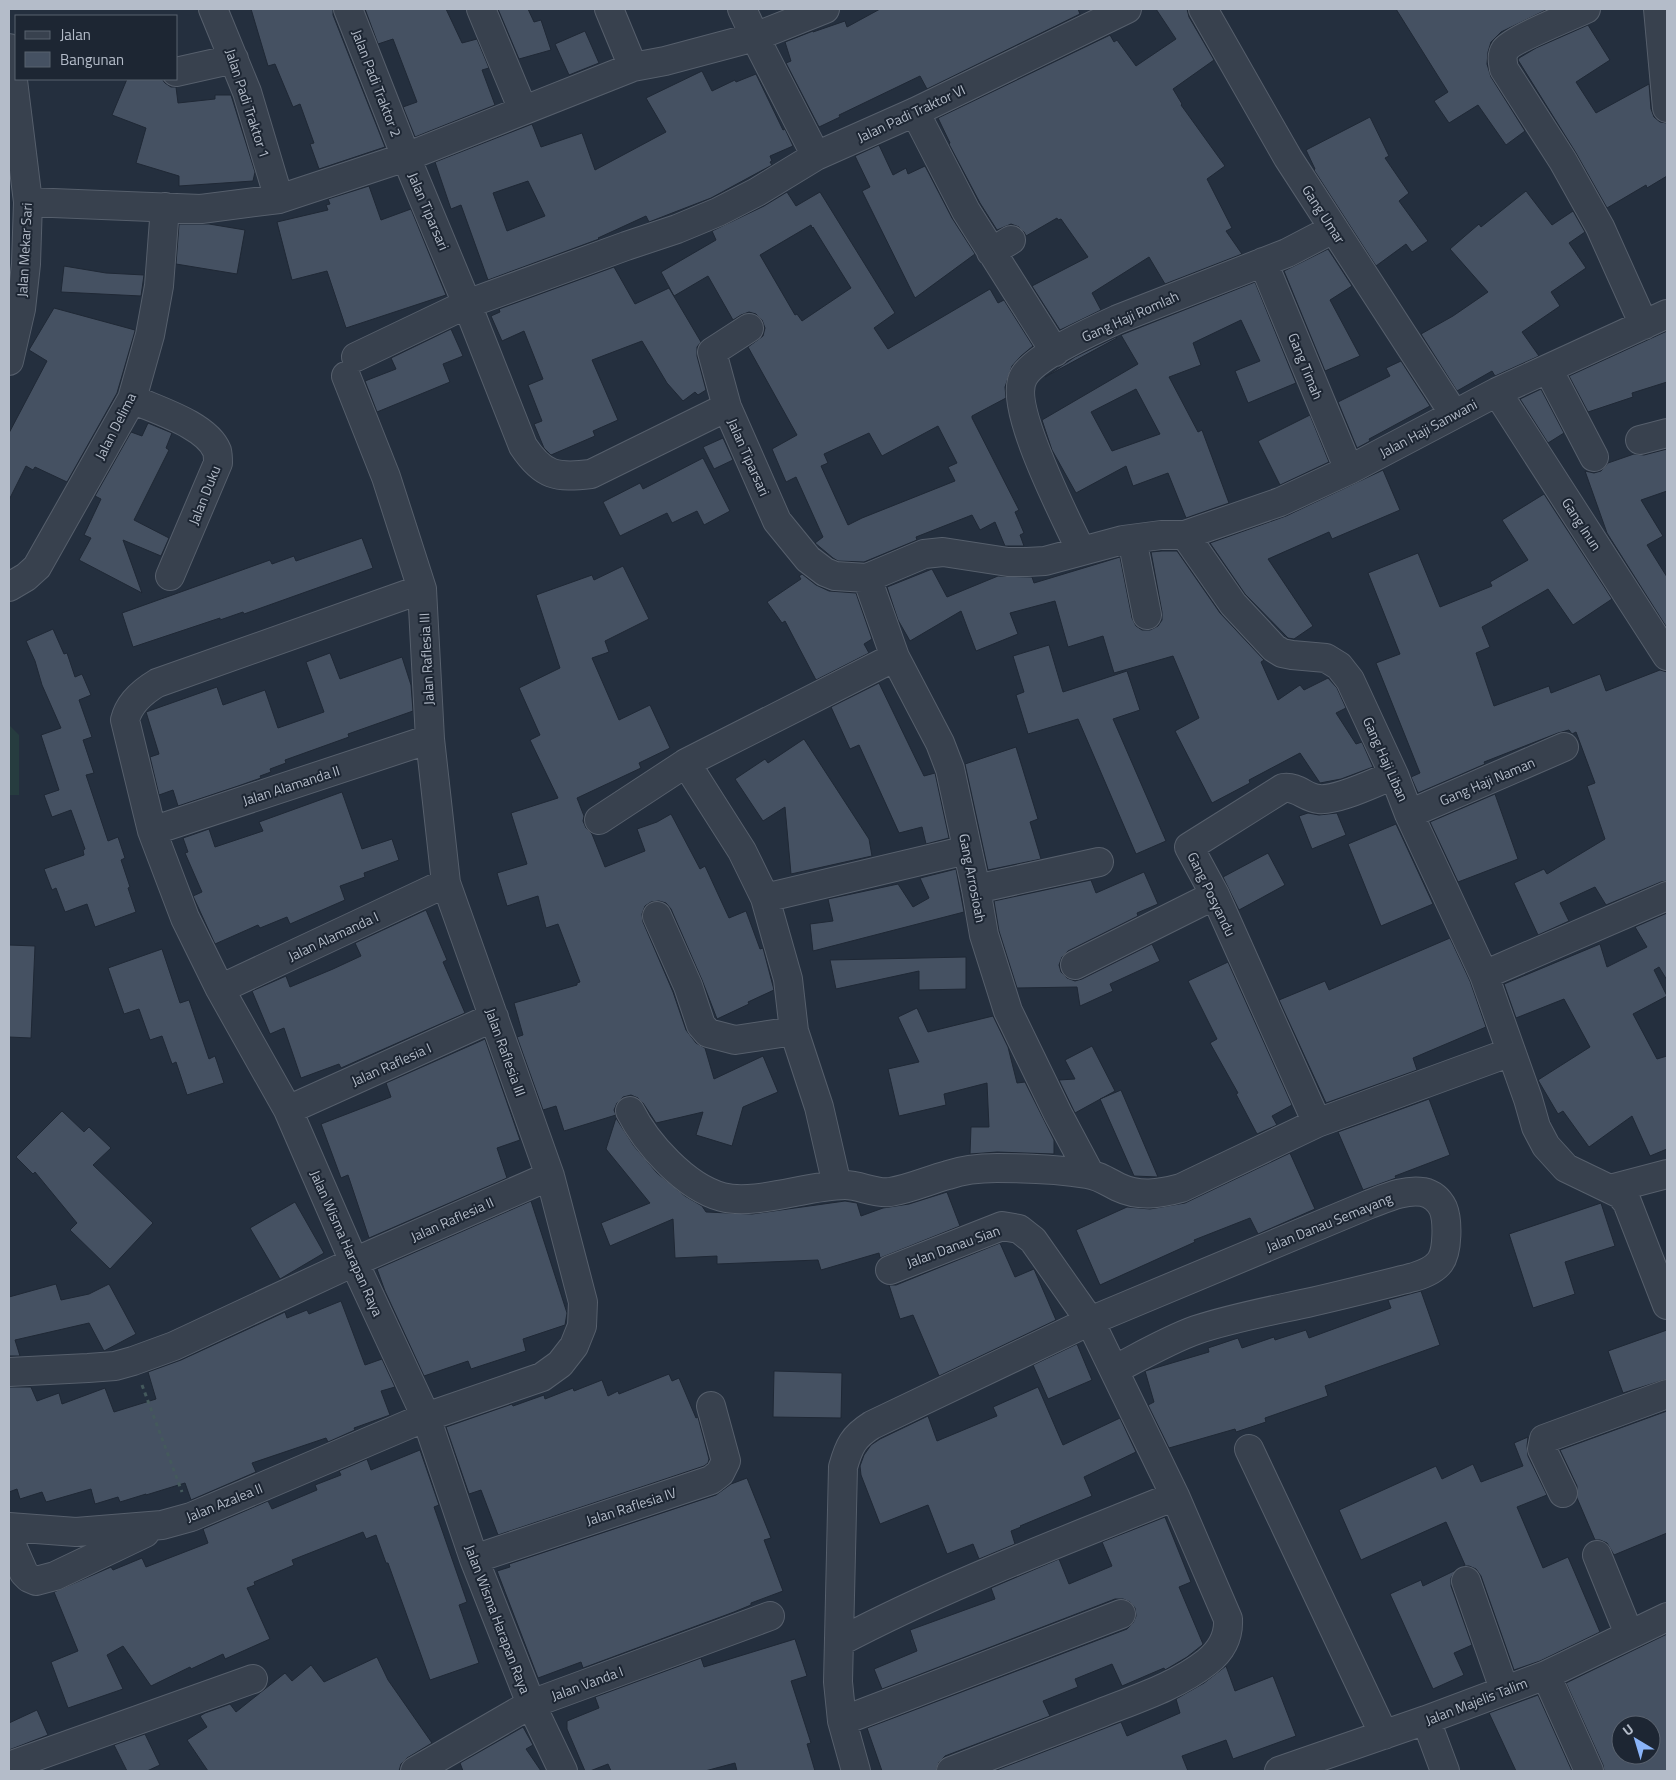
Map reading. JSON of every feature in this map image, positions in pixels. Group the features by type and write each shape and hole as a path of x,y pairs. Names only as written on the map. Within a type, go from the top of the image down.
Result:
{"street":[{"name":"Jalan Padi Traktor 1","path":"213,9 246,92 279,200"},
{"name":"Jalan Padi Traktor 2","path":"348,9 406,157"},
{"path":"481,9 523,110"},
{"path":"609,9 632,67"},
{"path":"742,9 816,156"},
{"path":"28,202 201,209 279,200 406,157 632,67 755,37 825,9"},
{"name":"Jalan Padi Traktor VI","path":"351,366 467,304 677,229 718,212 757,192 816,156 915,112 1127,9"},
{"name":"Gang Umar","path":"1203,9 1288,158 1454,414"},
{"path":"1586,9 1515,41 1504,50 1502,58 1504,69 1563,161 1656,320"},
{"path":"1658,9 1667,108"},
{"name":"Jalan Mekar Sari","path":"9,48 12,101 28,202 26,264 21,309 9,361"},
{"path":"178,72 234,59"},
{"path":"915,112 966,211 1001,246 1054,352"},
{"name":"Jalan Tiparsari","path":"406,157 523,446 543,469 556,475 591,474 727,407 777,521 808,559 825,572 835,576 868,578 924,554 943,552 1008,562 1045,561 1132,539 1185,534"},
{"name":"Jalan Delima","path":"9,587 26,577 37,567 132,399 150,336 159,286 165,207"},
{"name":"Gang Haji Romlah","path":"1081,552 1031,439 1021,396 1021,385 1024,376 1054,352 1118,318 1287,253 1333,229"},
{"name":"Gang Timah","path":"1263,262 1349,470"},
{"name":"Jalan Haji Sanwani","path":"1185,534 1280,502 1349,470 1497,392 1656,320"},
{"path":"727,407 712,352 749,328"},
{"name":"Jalan Raflesia III","path":"351,366 422,589 430,739 446,883 550,1176 583,1302 582,1326 574,1346 560,1364 542,1377 426,1417"},
{"path":"1548,369 1594,457"},
{"name":"Gang Inun","path":"1497,392 1667,656"},
{"name":"Jalan Duku","path":"132,399 189,424 212,442 218,452 218,463 170,576"},
{"path":"1640,440 1667,433"},
{"name":"Gang Haji Liban","path":"1185,534 1233,604 1274,648 1282,653 1292,655 1326,658 1339,666 1350,680 1484,975 1536,1127 1546,1146 1566,1168 1620,1194 1630,1210 1667,1305"},
{"path":"1132,539 1147,615"},
{"name":"Gang Arrosioah","path":"868,578 895,657 940,743 950,769 984,935 1008,1012 1090,1174"},
{"name":"Jalan Wisma Harapan Raya","path":"422,589 157,684 145,690 134,702 127,712 125,720 152,831 185,918 220,989 288,1110 354,1262 426,1417 474,1559 530,1704 563,1771"},
{"path":"599,820 686,763 895,657"},
{"name":"Jalan Alamanda II","path":"152,831 430,739"},
{"name":"Gang Haji Naman","path":"1410,814 1564,748"},
{"path":"686,763 742,851 765,898 788,979 794,1031 820,1107 837,1185"},
{"name":"Gang Posyandu","path":"1317,1123 1215,895 1189,847 1283,788 1290,787 1313,798 1327,799 1394,774"},
{"path":"765,898 968,850"},
{"path":"976,889 1098,862"},
{"name":"Jalan Alamanda I","path":"220,989 446,883"},
{"path":"1074,964 1215,895"},
{"path":"1484,975 1667,896"},
{"path":"657,916 688,986 701,1025 708,1033 735,1040 794,1031"},
{"name":"Jalan Raflesia I","path":"288,1110 494,1017"},
{"path":"630,1111 651,1143 677,1170 701,1187 722,1196 754,1198 837,1185 851,1185 889,1192 951,1174 995,1168 1053,1170 1090,1174 1132,1192 1147,1194 1163,1193 1180,1188 1317,1123 1511,1052"},
{"path":"1610,1189 1667,1174"},
{"name":"Jalan Raflesia II","path":"9,1372 115,1366 133,1361 174,1346 354,1262 550,1176"},
{"name":"Jalan Danau Semayang","path":"856,1771 842,1720 838,1682 843,1467 852,1442 860,1433 872,1425 1090,1321 1370,1204 1414,1191 1434,1196 1444,1210 1446,1228 1445,1251 1439,1263 1427,1272 1414,1277 1324,1299 1250,1314 1195,1331 1114,1370"},
{"name":"Jalan Danau Sian","path":"890,1270 1002,1226 1019,1229 1034,1240 1090,1321 1175,1496 1228,1619 1229,1630 1225,1642 1218,1652 1207,1662 1181,1679 1139,1698 951,1771"},
{"path":"1563,1493 1542,1449 1544,1439 1667,1394"},
{"name":"Jalan Raflesia IV","path":"474,1559 711,1480 720,1473 726,1461 711,1406"},
{"name":"Jalan Azalea II","path":"9,1527 76,1532 162,1525 191,1517 426,1417"},
{"path":"1250,1449 1384,1735"},
{"path":"839,1642 890,1615 936,1595 1175,1496"},
{"path":"9,1539 24,1573 36,1581 55,1576 162,1525"},
{"path":"1597,1555 1629,1634"},
{"path":"1466,1581 1504,1690"},
{"path":"842,1720 1121,1614"},
{"name":"Jalan Vanda I","path":"414,1771 530,1704 770,1616"},
{"name":"Jalan Majelis Talim","path":"1279,1771 1426,1720 1546,1675 1667,1617"},
{"path":"1546,1675 1589,1771"},
{"path":"9,1766 253,1679"},
{"path":"1426,1720 1444,1771"}],"path":[{"path":"133,1361 191,1517"}],"green space":[{"path":"9,725 19,735 19,795 9,795"}],"building":[{"path":"251,9 333,9 333,15 385,147 319,169 310,144 314,143 300,104 293,107 275,64 268,66"},
{"path":"365,9 446,9 462,43 477,39 489,68 482,70 495,105 415,137 403,107 417,102 393,39 378,44"},
{"path":"498,9 528,9 534,22 541,20 551,50 519,59"},
{"path":"880,9 1078,9 1080,14 927,89 920,76 839,115 840,117 819,127 786,63 791,61 785,42 845,21 847,27"},
{"path":"1156,9 1187,9 1189,17 1214,60 1173,89 1181,105 1225,166 1207,179 1232,228 1226,231 1242,254 1165,284 1149,257 1092,293 1101,310 1060,330 1032,286 1088,257 1061,219 1058,220 1057,218 1026,236 1019,227 1011,224 997,230 980,203 949,144 938,118 1110,35 1114,42 1117,40 1136,66 1176,39"},
{"path":"1396,9 1548,9 1501,32 1491,42 1488,52 1487,64 1491,77 1525,131 1506,145 1478,105 1449,123 1434,101 1448,92"},
{"path":"1588,25 1610,60 1576,82 1596,113 1649,84 1651,109 1654,117 1660,122 1667,123 1667,176 1647,188 1646,185 1607,208 1576,153 1518,60 1536,48"},
{"path":"585,31 599,63 569,75 555,44"},
{"path":"702,71 712,91 735,80 736,82 756,74 783,130 785,129 793,146 770,156 772,165 711,198 649,222 646,216 599,239 488,280 461,205 451,209 435,162 532,124 541,147 582,133 595,170 666,132 646,98","holes":["528,181 545,216 507,231 493,193"]},
{"path":"127,80 163,80 171,87 176,87 178,103 215,99 215,95 231,95 255,172 253,181 179,186 179,176 136,163 146,128 112,115"},
{"path":"1370,117 1389,156 1385,158 1409,193 1399,201 1428,241 1412,252 1406,244 1376,266 1314,170 1306,150"},
{"path":"879,145 893,175 906,168 908,174 925,166 952,218 975,254 915,298 862,191 870,187 855,156"},
{"path":"369,186 381,220 411,209 446,295 346,328 327,271 292,280 277,222 328,210 326,205 330,204 328,199"},
{"path":"1526,191 1552,225 1573,211 1585,232 1569,243 1586,268 1551,292 1560,306 1522,332 1539,356 1495,376 1492,371 1457,391 1421,334 1453,316 1488,292 1450,249 1479,224 1481,227"},
{"path":"787,192 796,206 820,192 895,313 874,328 888,349 990,289 998,303 1004,300 1033,346 1012,366 1005,387 1006,398 972,416 972,418 1019,510 1015,512 1024,533 1020,535 1024,546 1005,546 995,522 980,530 972,515 916,537 917,540 864,562 838,561 815,543 823,537 796,477 786,482 772,449 797,435 748,347 763,336 765,328 762,320 756,314 749,312 733,320 708,276 674,296 661,272 716,240 712,231 764,206","holes":["811,225 851,288 802,321 797,314 795,315 760,255","938,426 957,463 948,467 955,481 848,525 821,466 828,463 824,454 869,433 882,456"]},
{"path":"179,224 209,224 245,230 237,274 176,264"},
{"path":"1328,249 1352,286 1330,300 1360,356 1325,371 1284,271"},
{"path":"64,266 106,273 144,275 141,296 61,292"},
{"path":"614,267 635,304 669,288 701,342 697,347 697,356 706,390 698,395 695,392 683,401 667,383 642,341 592,360 618,420 593,431 595,436 551,455 544,448 534,424 542,421 528,385 543,379 524,331 502,341 491,316 500,312 499,309"},
{"path":"1255,282 1296,383 1248,403 1235,371 1260,361 1241,320 1193,343 1201,365 1169,377 1198,432 1202,430 1229,503 1186,518 1168,473 1133,486 1126,466 1076,493 1052,450 1042,420 1138,364 1121,335","holes":["1136,389 1160,434 1112,451 1091,412"]},
{"path":"54,308 135,331 117,393 67,482 35,467 33,470 26,466 9,500 9,433 47,361 29,350"},
{"path":"451,329 463,356 443,364 450,382 377,412 365,381 396,369 391,358"},
{"path":"1667,331 1667,382 1632,393 1633,397 1588,412 1569,376"},
{"path":"1117,338 1045,377 1075,357"},
{"path":"1401,361 1430,406 1369,439 1370,441 1357,448 1338,402 1390,376 1386,368"},
{"path":"1541,389 1564,433 1548,443 1520,399"},
{"path":"1310,415 1329,462 1280,485 1258,441"},
{"path":"148,423 172,433 166,448 169,450 134,520 169,538 161,556 123,540 142,593 79,560 91,538 84,535 101,499 95,496 131,432 142,436"},
{"path":"723,438 733,460 714,469 703,447"},
{"path":"1667,449 1667,491 1641,500 1663,536 1647,545 1667,577 1667,628 1607,533 1585,471 1594,473 1601,471 1608,463 1634,454 1644,455"},
{"path":"703,458 730,511 704,525 697,511 672,523 667,513 620,536 603,502 640,483 643,489"},
{"path":"1383,470 1400,510 1332,539 1329,532 1268,559 1313,626 1294,639 1288,638 1245,594 1210,543 1286,516"},
{"path":"1544,494 1612,599 1573,625 1548,589 1482,627 1490,647 1476,653 1494,706 1549,686 1551,693 1600,674 1606,691 1660,670 1667,672 1667,881 1606,905 1595,887 1560,903 1569,921 1538,935 1514,883 1544,869 1547,874 1605,839 1587,786 1595,783 1576,732 1572,734 1569,730 1558,733 1484,762 1485,764 1418,793 1411,777 1420,773 1376,663 1400,654 1368,573 1418,553 1440,607 1492,586 1490,582 1528,560 1502,520"},
{"path":"362,538 373,568 244,614 243,612 220,620 220,618 133,647 122,613 270,560 272,564 294,556 296,561"},
{"path":"1177,551 1220,613 1264,660 1261,662 1278,700 1300,685 1304,690 1328,678 1337,688 1346,708 1336,713 1356,744 1362,742 1373,767 1341,779 1320,783 1300,753 1249,780 1250,783 1212,803 1175,731 1199,718 1173,656 1114,673 1103,636 1068,647 1055,601 1010,613 1018,634 976,651 961,611 910,641 898,620 887,587 932,569 947,597 998,576 1032,577 1034,583 1120,557 1132,618 1136,626 1142,630 1150,630 1158,626 1162,620 1151,552"},
{"path":"623,566 649,619 605,641 609,652 592,658 619,720 650,705 670,748 639,763 641,768 577,798 584,816 583,821 586,828 592,834 605,867 645,851 637,829 657,822 671,814 700,869 705,866 729,918 746,911 760,949 763,948 774,990 717,1019 671,909 666,903 659,901 651,902 645,906 642,914 643,922 673,992 686,1030 696,1043 705,1048 714,1079 763,1056 778,1092 743,1107 732,1146 696,1135 703,1112 656,1123 643,1103 631,1095 623,1097 617,1103 614,1110 616,1115 564,1131 556,1106 543,1110 517,1037 523,1035 514,1003 577,985 580,982 558,924 546,928 538,896 507,906 497,873 527,864 511,813 558,798 530,740 540,735 519,688 560,668 536,595 592,575 594,580"},
{"path":"802,574 816,585 829,591 856,593 872,639 864,644 869,653 816,680 785,621 782,623 767,602 801,579 799,576"},
{"path":"53,629 64,654 67,653 75,677 82,674 91,695 79,700 92,737 83,740 94,773 86,775 108,841 118,837 125,858 121,860 136,912 95,927 87,904 65,912 56,888 52,890 44,869 84,855 83,850 85,849 71,810 52,817 44,795 59,790 41,735 61,728 42,685 35,661 26,641"},
{"path":"1049,645 1063,692 1127,671 1140,710 1113,719 1166,841 1136,854 1078,719 1028,734 1016,695 1024,692 1013,656"},
{"path":"330,653 340,679 402,657 411,685 413,711 348,734 349,737 285,760 286,763 270,769 271,772 260,776 261,778 178,806 173,790 159,795 150,757 159,754 146,712 217,687 223,705 265,690 278,728 324,712 306,662"},
{"path":"879,683 924,776 935,773 949,838 926,844 922,827 899,833 859,745 850,749 831,707"},
{"path":"804,739 869,839 872,856 791,874 785,807 763,821 735,779 765,759 768,763"},
{"path":"1016,747 1038,819 1030,822 1041,859 988,870 965,764"},
{"path":"342,792 362,849 392,839 399,860 364,873 365,877 340,886 345,900 290,924 287,917 260,928 258,925 215,944 193,896 202,892 185,853 188,852 183,838 209,829 215,847 263,831 259,822"},
{"path":"1495,794 1518,859 1458,882 1430,822"},
{"path":"1308,813 1319,815 1337,813 1346,835 1312,849 1299,816"},
{"path":"1396,824 1433,904 1381,926 1348,844"},
{"path":"1268,853 1285,885 1239,910 1223,877"},
{"path":"956,869 964,912 813,951 810,924 833,921 828,899 898,884 913,907 929,898 920,878"},
{"path":"1144,872 1158,904 1137,913 1138,916 1068,951 1062,957 1059,965 1061,972 1067,978 1075,981 1152,944 1160,961 1110,984 1113,991 1080,1006 1077,987 1017,988 999,931 994,901 1091,880 1096,893"},
{"path":"426,910 447,960 443,962 465,1013 341,1068 339,1064 301,1078 284,1028 270,1034 252,991 286,976 290,987 361,956 355,943"},
{"path":"1667,913 1667,980 1659,967 1654,970 1667,996 1633,1014 1657,1059 1667,1056 1667,1149 1650,1156 1632,1116 1589,1147 1563,1111 1558,1114 1538,1080 1590,1047 1564,999 1516,1018 1504,984 1600,944 1607,967 1647,947 1635,927"},
{"path":"1450,938 1470,981 1486,1027 1413,1058 1417,1070 1326,1103 1279,1000 1325,981 1329,990"},
{"path":"9,945 35,946 31,1038 9,1037"},
{"path":"162,949 180,1003 189,1000 209,1059 215,1056 224,1083 187,1095 176,1062 172,1064 162,1036 150,1040 139,1009 124,1014 108,968"},
{"path":"966,957 966,989 919,990 919,971 836,989 830,960"},
{"path":"1228,962 1292,1105 1272,1116 1277,1125 1257,1134 1236,1094 1238,1093 1210,1043 1217,1039 1188,981"},
{"path":"917,1008 928,1032 993,1016 1008,1047 1017,1083 1025,1082 1054,1140 1054,1154 997,1152 970,1154 971,1127 989,1127 987,1083 944,1094 946,1105 899,1116 888,1069 919,1062 898,1017"},
{"path":"485,1039 520,1140 497,1148 507,1178 369,1238 348,1175 341,1178 321,1124 391,1097 386,1083"},
{"path":"1092,1046 1115,1091 1075,1113 1059,1080 1075,1079 1065,1060"},
{"path":"1121,1090 1158,1177 1134,1176 1100,1099"},
{"path":"1429,1099 1450,1155 1363,1190 1338,1132"},
{"path":"62,1111 84,1132 89,1127 111,1148 93,1165 153,1223 110,1269 70,1230 77,1223 35,1172 33,1174 16,1157"},
{"path":"616,1118 634,1146 657,1173 685,1196 702,1206 706,1212 752,1214 845,1201 857,1203 861,1216 883,1208 909,1204 947,1192 960,1226 880,1258 879,1253 821,1270 818,1260 717,1264 717,1256 675,1258 673,1219 610,1246 601,1223 650,1203 606,1149"},
{"path":"1290,1153 1315,1209 1258,1234 1250,1218 1194,1240 1195,1242 1100,1285 1076,1230 1127,1207 1150,1209 1185,1203"},
{"path":"531,1201 567,1313 565,1325 523,1339 526,1351 471,1369 468,1361 424,1376 385,1291 377,1269"},
{"path":"295,1202 324,1253 280,1279 250,1228"},
{"path":"1601,1203 1615,1246 1565,1262 1575,1294 1533,1308 1509,1234"},
{"path":"1000,1243 1015,1277 1034,1269 1056,1320 939,1376 913,1315 900,1319 889,1285 896,1285"},
{"path":"56,1284 61,1300 89,1294 109,1284 136,1334 104,1351 89,1323 15,1340 20,1356 9,1356 9,1297"},
{"path":"1421,1291 1440,1345 1325,1386 1328,1396 1265,1418 1266,1422 1236,1432 1235,1429 1169,1448 1148,1405 1154,1402 1145,1371 1209,1352 1208,1348 1238,1338 1242,1348 1274,1337 1275,1340 1306,1330 1309,1338 1391,1308 1388,1300"},
{"path":"341,1301 365,1365 382,1359 395,1387 381,1391 390,1415 354,1428 355,1430 328,1442 326,1438 252,1463 256,1472 191,1500 185,1483 120,1502 118,1497 95,1504 91,1489 46,1502 42,1492 20,1499 17,1489 9,1492 9,1387 31,1387 37,1401 59,1393 62,1404 105,1388 114,1412 156,1399 148,1372 181,1360 285,1312 287,1318 307,1310 309,1314"},
{"path":"1667,1330 1667,1379 1623,1393 1608,1351"},
{"path":"1077,1344 1092,1380 1048,1399 1033,1365"},
{"path":"774,1371 842,1373 841,1418 773,1417"},
{"path":"669,1374 672,1381 679,1378 696,1418 698,1417 709,1459 708,1463 704,1466 498,1535 481,1490 469,1494 446,1427 512,1404 513,1406 544,1395 545,1399 573,1388 574,1391 602,1380 608,1396 618,1391 619,1394"},
{"path":"1038,1387 1063,1445 1120,1418 1136,1452 1084,1477 1092,1496 1011,1531 1015,1544 979,1559 973,1544 947,1554 928,1505 880,1524 861,1475 860,1466 864,1455 871,1445 928,1416 937,1441 997,1416 993,1407"},
{"path":"1667,1411 1667,1533 1614,1555 1607,1543 1595,1540 1577,1498 1577,1486 1560,1450"},
{"path":"1528,1437 1528,1456 1547,1495 1517,1507 1543,1568 1568,1557 1600,1632 1540,1661 1514,1670 1481,1576 1476,1569 1463,1566 1465,1565 1446,1522 1361,1560 1339,1510 1436,1466 1442,1479 1473,1464 1481,1482 1523,1466 1514,1443"},
{"path":"420,1450 439,1505 434,1507 467,1602 459,1605 479,1663 430,1680 376,1535 366,1539 363,1532 292,1560 294,1565 254,1582 255,1585 247,1588 270,1639 225,1659 223,1654 191,1669 190,1667 151,1686 123,1646 107,1655 123,1689 68,1708 51,1662 78,1651 54,1592 111,1567 113,1570 142,1558 146,1567 208,1543 203,1529 268,1501 272,1509 317,1490 315,1485 341,1475 339,1471 367,1459 371,1470"},
{"path":"747,1478 771,1538 764,1540 783,1591 751,1603 751,1605 734,1612 583,1668 581,1662 538,1678 497,1571 510,1567 509,1564 716,1495 731,1484"},
{"path":"1165,1517 1191,1582 1179,1587 1203,1644 1201,1646 1165,1670 1164,1668 1122,1686 1112,1664 1075,1679 1078,1687 1043,1701 1050,1716 945,1756 939,1762 936,1771 882,1771 867,1728 1127,1629 1133,1623 1136,1616 1135,1608 1130,1602 1123,1599 1115,1599 882,1689 874,1669 917,1651 910,1630 995,1599 991,1588 1059,1559 1069,1584 1112,1566 1102,1542"},
{"path":"1456,1570 1451,1578 1451,1586 1472,1645 1454,1653 1464,1675 1433,1689 1390,1594 1421,1580 1423,1586"},
{"path":"1667,1634 1667,1771 1604,1771 1566,1683"},
{"path":"795,1639 807,1676 791,1681 811,1743 807,1744 815,1771 737,1771 735,1763 705,1771 611,1771 608,1764 585,1771 567,1729 567,1721 599,1708 595,1697 701,1658 704,1667"},
{"path":"377,1657 388,1680 432,1743 407,1758 401,1764 399,1771 208,1771 187,1740 207,1727 200,1716 230,1704 236,1712 285,1673 292,1681 311,1665 324,1682"},
{"path":"1226,1666 1235,1691 1273,1676 1296,1736 1233,1759 1226,1740 1182,1756 1188,1771 994,1771 1121,1722 1127,1736 1180,1713 1176,1699 1204,1683"},
{"path":"1538,1695 1572,1771 1516,1771 1489,1713"},
{"path":"37,1710 48,1735 9,1750 9,1723"},
{"path":"523,1727 533,1745 526,1749 541,1771 463,1771 460,1763"},
{"path":"145,1734 160,1765 147,1771 127,1771 114,1745"}]}
